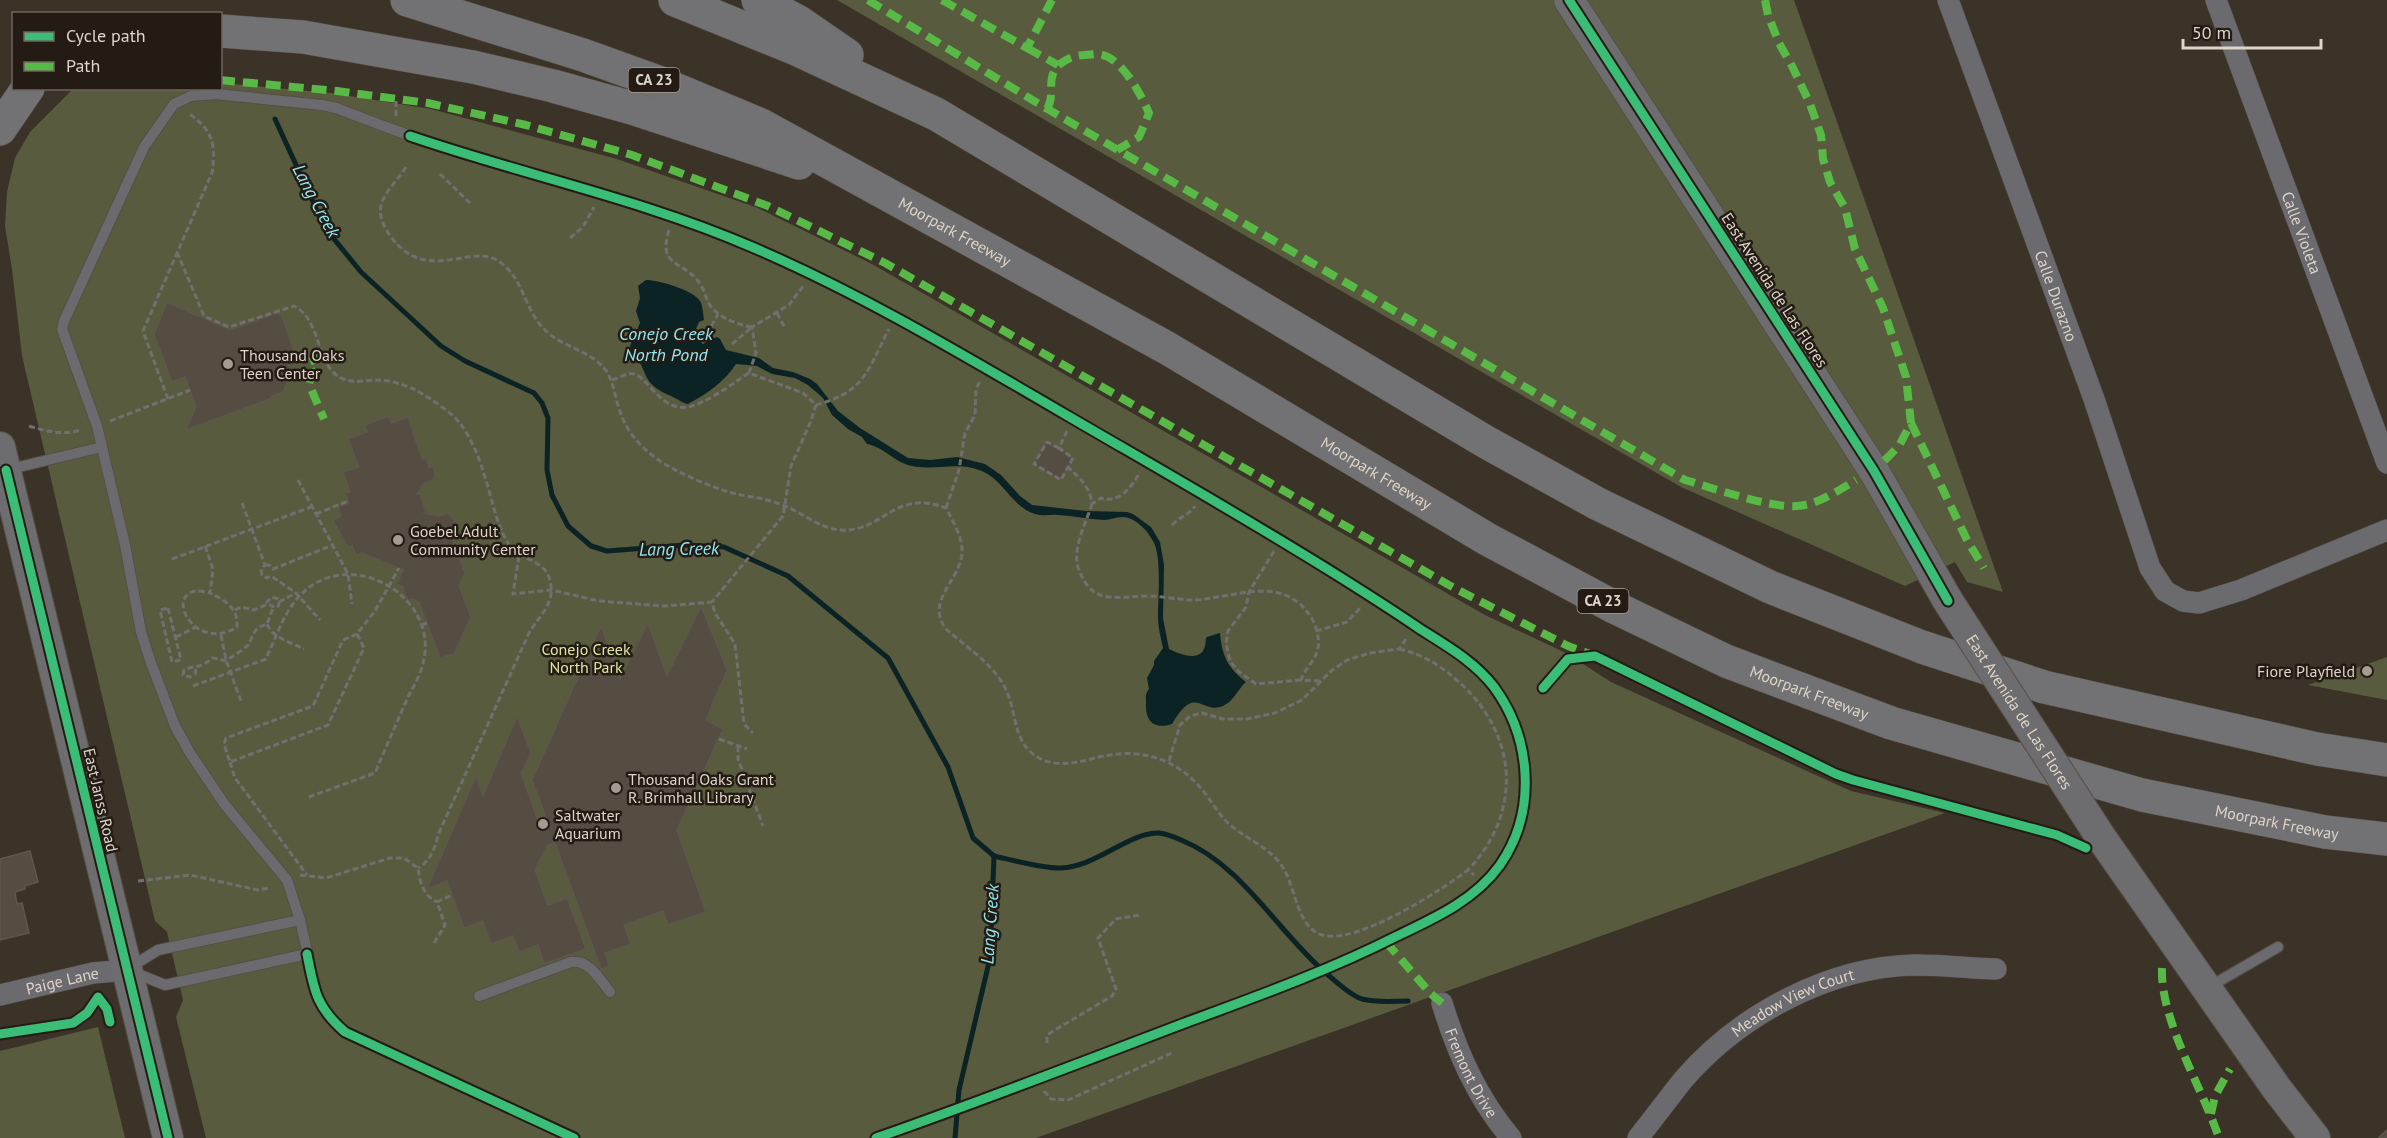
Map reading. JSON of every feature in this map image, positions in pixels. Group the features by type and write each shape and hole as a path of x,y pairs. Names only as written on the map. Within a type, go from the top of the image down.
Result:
{"highway":[{"name":"Moorpark Freeway","path":"407,0 583,55 658,82 761,125 1167,348 1487,539 1614,607 1726,661 1891,723 2142,795 2325,832 2387,839"},
{"path":"675,0 796,49 936,114"},
{"path":"758,0 799,22 936,114 1486,442 1598,504 1770,586 1922,647 2044,687 2317,749 2387,760"},
{"path":"222,31 303,37 389,51 553,86 632,108 888,193"},
{"path":"0,129 27,90"}],"street":[{"name":"East Avenida de Las Flores","path":"1569,0 1874,471 1948,601 2100,836 2277,1089 2315,1138"},
{"name":"Calle Durazno","path":"1948,0 2094,399 2150,568 2165,591 2183,601 2199,603 2241,590 2387,530"},
{"name":"Calle Violeta","path":"2216,0 2387,463"},
{"name":"East Janss Road","path":"2,463 168,1138"},
{"name":"Meadow View Court","path":"1638,1138 1684,1079 1717,1047 1761,1014 1812,988 1858,973 1913,965 1996,969"},
{"name":"Paige Lane","path":"0,995 93,973 127,970"},
{"name":"Fremont Drive","path":"1442,1003 1468,1074 1496,1120 1511,1138"}],"lane":[{"path":"574,1138 345,1032 324,1012 318,1000 300,920 286,880 225,805 190,753 175,726 151,663 141,632 125,545 97,426 62,329 144,147 174,104 181,99 216,94 336,108 453,151 598,191 748,245 896,316 1281,539 1461,655 1491,683 1514,723 1523,750 1526,776 1520,828 1508,852 1484,885 1448,910 1339,963 1294,982 876,1138"},
{"path":"2,463 102,447"},
{"path":"127,970 158,950 300,920"},
{"path":"2206,988 2278,947"},
{"path":"127,970 165,985 307,954"},
{"path":"479,996 571,962 580,961 588,965 610,992"}],"path":[{"path":"396,100 396,116"},
{"path":"168,399 143,331 212,173 215,157 213,143 204,124 182,109"},
{"path":"406,166 397,181 386,192 380,204 382,219 390,236 405,252 424,260 442,262 488,256 499,260 520,284 532,314 544,330 600,364 611,380 627,427 649,453 669,466 728,492 786,506 822,525 838,530 859,529 899,506 914,502 932,503 945,508 961,543 962,554 942,598 939,609 940,620 945,628 1000,678 1009,697 1017,732 1030,752 1053,763 1064,764 1116,754 1132,754 1169,761 1197,783 1229,824 1267,850 1282,867 1303,917 1310,927 1321,935 1341,936 1361,930 1440,891 1468,870 1489,845 1505,804 1505,762 1498,737 1484,709 1453,677 1428,658 1399,649 1370,653 1347,660 1331,670 1302,700 1275,713 1247,719 1222,719 1202,713 1190,716 1180,725 1169,761"},
{"path":"440,174 470,203"},
{"path":"570,238 588,222 598,191"},
{"path":"673,217 665,243 668,258 691,273 699,282 709,304 718,314 740,325 752,327"},
{"path":"177,252 204,316 229,327 294,306 300,309 317,335 328,366 336,375 351,382 387,381 414,390 459,421 484,474 493,510 509,546 519,556 531,559 546,571 550,579 551,590 544,612 529,633 438,835 434,850 426,863 418,868"},
{"path":"732,344 752,327 789,305 811,274"},
{"path":"777,313 784,326"},
{"path":"707,334 718,314"},
{"path":"816,405 838,399 856,387 896,316"},
{"path":"611,380 631,373 637,375 655,395 672,405 684,407 700,402 749,373 756,353 752,327"},
{"path":"945,508 954,490 965,433 975,415 976,389 986,368"},
{"path":"749,373 803,393 816,405"},
{"path":"109,422 190,390"},
{"path":"519,556 513,594 551,590 599,601 664,606 712,602 783,516 791,466 816,405"},
{"path":"1059,448 1073,419"},
{"path":"29,426 51,433 67,434 88,429"},
{"path":"1047,442 1059,448 1073,458 1061,480 1034,464 1047,442"},
{"path":"1092,504 1101,498 1108,500 1126,492 1146,461"},
{"path":"1068,468 1087,485 1091,493 1092,504 1077,556 1078,570 1095,593 1108,598 1158,597 1191,600 1249,592 1277,592 1290,595 1304,607 1316,631 1318,647 1301,680"},
{"path":"298,480 348,574 352,604"},
{"path":"1172,525 1191,513 1203,494"},
{"path":"316,514 348,501"},
{"path":"242,503 265,565"},
{"path":"172,559 311,507"},
{"path":"1281,539 1249,592 1246,607 1228,631 1226,644 1230,660 1239,672 1256,684 1301,680 1322,681"},
{"path":"273,569 333,545"},
{"path":"205,546 213,569 210,593"},
{"path":"265,565 273,569"},
{"path":"265,565 261,569 262,575 267,578 271,576 297,595 320,620"},
{"path":"307,875 240,785 224,744 226,738 313,706 343,640 357,634 375,611 399,568"},
{"path":"271,576 273,569"},
{"path":"267,624 273,608 278,606 279,602 325,579 348,574 372,577 391,585 415,610 422,625 424,660 375,772 309,797"},
{"path":"196,591 210,593 235,610 238,619 237,627 221,635 196,627 185,616 185,599 196,591"},
{"path":"193,686 266,659 297,595"},
{"path":"1316,631 1347,622 1369,595"},
{"path":"235,610 241,607 254,610 268,604 267,602 272,597 278,599 279,602"},
{"path":"712,602 715,614 735,644 744,724 753,734"},
{"path":"268,604 273,608"},
{"path":"168,608 176,637 181,660 172,662 160,609 168,608"},
{"path":"422,625 427,623"},
{"path":"267,624 277,636 304,649"},
{"path":"196,669 195,674 188,678 183,675 184,670 193,667 196,669 212,658 226,660 248,646 251,635 258,627 267,624"},
{"path":"1399,649 1415,625"},
{"path":"176,637 196,627"},
{"path":"230,762 328,725 363,648 357,634"},
{"path":"221,635 226,660 241,701"},
{"path":"719,740 747,749"},
{"path":"738,746 738,759 763,826"},
{"path":"299,875 326,879 390,858 404,858 418,868 420,884 429,898 437,902 445,925 434,943"},
{"path":"1468,870 1484,885"},
{"path":"138,881 190,875 258,890 270,888"},
{"path":"437,902 452,895"},
{"path":"1047,1043 1050,1033 1112,996 1116,989 1098,938 1116,919 1139,915"},
{"path":"1039,1079 1044,1091 1051,1099 1068,1100 1172,1053 1168,1048"}],"green space":[{"path":"837,0 1794,0 2003,592 1967,582 1955,562 1905,586 1681,487"},
{"name":"Conejo Creek North Park","path":"222,83 331,93 431,109 617,159 758,208 872,264 1485,615 1566,653 1611,682 1851,791 1945,813 1036,1138 206,1138 176,1017 183,1000 167,932 155,921 22,356 5,226 7,192 15,158 30,132 72,90 222,90"},
{"name":"Fiore Playfield","path":"2387,657 2387,700 2308,685"},
{"path":"98,1027 125,1138 0,1138 0,1051"}],"water":[{"name":"Conejo Creek North Pond","path":"646,280 675,286 700,301 704,320 699,322 696,329 700,334 699,341 703,344 717,337 726,350 759,358 773,368 793,372 810,379 817,384 838,411 860,428 908,458 930,460 957,457 985,464 1001,475 1020,496 1032,505 1133,514 1151,527 1160,542 1164,565 1163,618 1169,649 1194,656 1203,651 1207,637 1220,633 1227,661 1246,682 1223,706 1215,708 1193,703 1180,712 1172,724 1156,725 1147,715 1146,696 1149,689 1147,678 1154,661 1163,648 1158,621 1159,567 1153,541 1140,525 1131,519 1122,517 1104,520 1040,515 1023,508 984,472 957,466 921,467 906,464 879,448 867,444 862,437 848,429 832,415 823,398 808,385 795,378 772,374 757,366 736,364 727,376 709,391 688,404 682,402 661,391 649,381 631,351 630,346 640,323 636,311 640,298 638,286"}],"building":[{"name":"Thousand Oaks Teen Center","path":"167,302 230,330 276,313 282,316 298,362 285,367 289,379 283,392 186,430 196,406 185,377 172,382 154,334"},
{"name":"Goebel Adult Community Center","path":"389,416 391,423 408,417 422,459 427,458 429,468 434,466 435,479 423,484 417,494 420,494 426,511 424,513 440,516 448,513 454,520 452,526 455,534 451,535 465,573 459,586 471,617 454,654 440,658 419,602 413,599 408,600 402,586 397,584 403,570 362,553 356,555 352,546 348,547 334,522 341,516 338,507 349,503 345,493 350,492 343,472 359,467 348,439 367,432 365,425"},
{"path":"1047,442 1073,458 1061,480 1034,464"},
{"name":"Thousand Oaks Grant R. Brimhall Library","path":"701,606 727,670 706,720 723,729 677,830 706,912 668,925 663,911 624,925 631,944 605,953 609,966 601,969 555,843 548,845 535,870 548,905 567,898 586,949 544,964 538,945 519,952 513,936 491,944 483,921 464,928 447,881 427,889 476,776 483,796 517,716 531,753 521,773 539,823 547,820 532,780 601,626 620,679 648,623 667,676"},
{"path":"30,851 38,882 15,892 17,904 22,903 29,933 0,940 0,859"},
{"path":"2387,1130 2387,1138 2379,1138 2379,1137"}],"waterway":[{"name":"Lang Creek","path":"275,119 325,228 361,272 441,346 465,361 534,393 542,403 548,418 547,470 552,495 568,526 591,546 607,551 685,545 724,547 788,576 888,658 948,767 973,838 994,856 990,958 959,1090 955,1138"},
{"path":"994,856 1037,866 1061,868 1087,862 1148,834 1159,833 1173,837 1203,851 1223,865 1310,958 1349,992 1368,1000 1408,1001"}],"marked path":[{"path":"868,0 1039,104 1685,480 1757,501 1785,506 1805,505 1820,500 1856,480"},
{"path":"942,0 1027,48 1052,0"},
{"path":"1765,0 1779,43 1810,104 1821,135 1823,159 1830,182 1845,208 1855,249 1883,308 1906,377 1911,423 1899,446 1874,471"},
{"path":"1027,48 1058,65"},
{"path":"1047,109 1051,98 1052,75 1061,63 1082,55 1099,54 1107,57 1123,69 1130,78 1149,113 1139,137 1117,150"},
{"path":"222,80 337,91 428,103 526,125 632,155 768,206 885,263 1456,589 1568,646 1590,654"},
{"path":"324,356 309,362 312,372 309,384 324,419"},
{"path":"1911,423 1968,542 1984,568"},
{"path":"1386,942 1431,994 1442,1003"},
{"path":"2162,968 2163,988 2175,1031 2219,1138"},
{"path":"2211,1114 2215,1096 2230,1069"}],"cycle path":[{"path":"1569,0 1874,471 1948,601"},
{"path":"410,136 625,201 710,230 793,265 873,305 1205,495 1360,590 1469,662 1494,687 1507,707 1516,729 1525,776 1520,822 1512,844 1500,865 1479,888 1453,907 1371,949 1264,994 876,1138"},
{"path":"6,470 168,1138"},
{"path":"1543,688 1568,659 1595,656 1836,774 2057,835 2086,848"},
{"path":"307,954 312,978 322,1006 345,1032 574,1138"},
{"path":"0,1034 73,1023 87,1013 98,997 107,1009 110,1022"}],"place":[{"name":"Thousand Oaks Teen Center","path":"228,364"},
{"name":"Goebel Adult Community Center","path":"398,540"},
{"name":"Fiore Playfield","path":"2367,671"},
{"name":"Thousand Oaks Grant R. Brimhall Library","path":"616,788"},
{"name":"Saltwater Aquarium","path":"543,824"}]}
